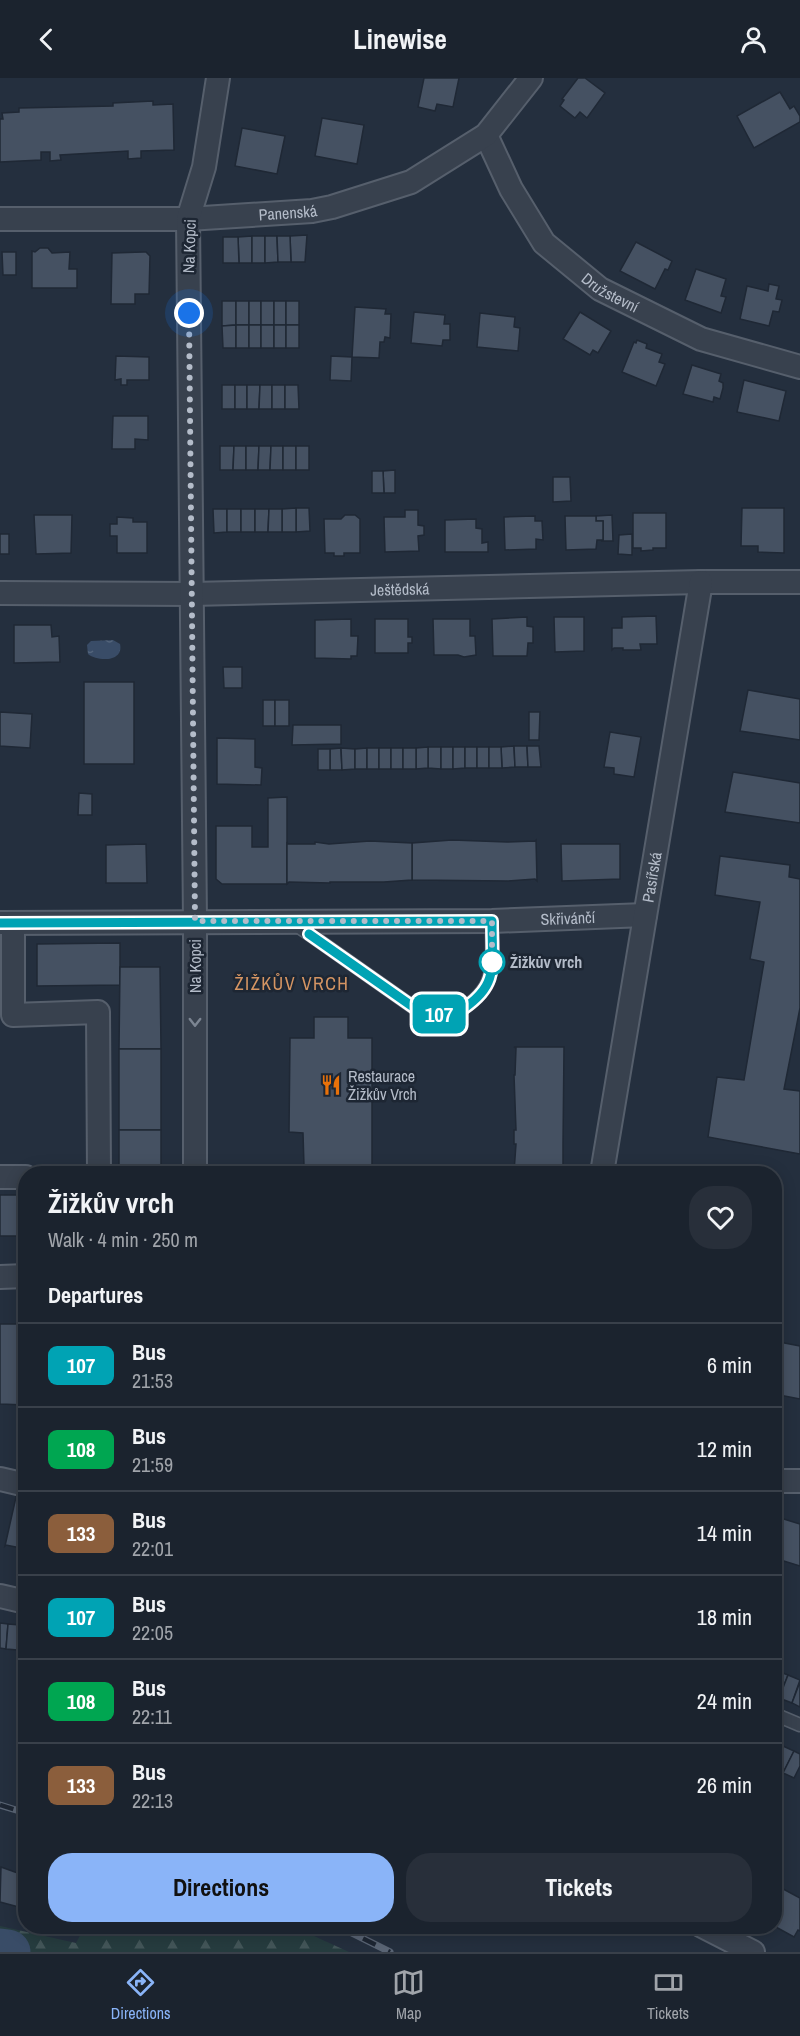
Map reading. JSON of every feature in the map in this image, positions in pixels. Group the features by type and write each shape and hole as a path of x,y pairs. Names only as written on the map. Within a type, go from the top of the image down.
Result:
{"street":[{"name":"Na Kopci","path":"195,1166 195,921 188,219 204,167 218,78"},
{"name":"Panenská","path":"0,219 188,219 332,207 411,182 486,135 531,78"},
{"name":"Družstevní","path":"486,135 511,189 544,243 600,289 701,339 800,367"},
{"name":"Ještědská","path":"0,593 192,594 701,582 800,582"},
{"name":"Pasířská","path":"603,1166 701,582"},
{"name":"Skřivánčí","path":"6,923 492,921 645,915"},
{"path":"6,923 13,1015 98,1012 99,1166"},
{"path":"0,1177 18,1178"},
{"path":"0,1277 18,1276"},
{"path":"0,1479 18,1483"},
{"path":"782,1481 800,1481"},
{"path":"0,1596 18,1600"},
{"path":"718,1934 753,1952"}],"lane":[{"path":"291,921 416,1009 452,1016 471,1005 487,987 492,970 492,921"},
{"path":"782,1717 800,1725"}],"green space":[{"path":"0,1926 18,1930 18,1934 36,1934 76,1943 81,1934 310,1934 349,1952 0,1952"}],"water":[{"path":"113,640 120,644 120,650 114,657 104,659 88,654 87,645 91,641"}],"building":[{"path":"424,78 459,78 453,107 437,104 435,111 418,107"},
{"path":"578,78 585,78 605,93 587,118 580,112 575,118 560,106 564,100 562,99"},
{"path":"780,92 790,109 794,106 800,116 800,122 754,148 737,116"},
{"path":"153,101 153,105 173,104 174,150 141,151 141,158 128,159 128,151 60,155 61,160 50,161 50,152 41,152 41,160 0,162 2,113 19,112 19,108 113,106 113,103"},
{"path":"322,118 364,125 357,164 315,156"},
{"path":"242,128 285,136 277,174 235,166"},
{"path":"307,235 305,262 291,262 290,236"},
{"path":"252,236 252,263 239,263 238,237"},
{"path":"252,236 265,236 265,263 252,263"},
{"path":"265,236 277,236 278,262 265,263"},
{"path":"277,236 290,236 291,262 278,262"},
{"path":"223,237 238,237 239,263 223,263"},
{"path":"636,242 672,261 668,270 665,269 655,289 620,271"},
{"path":"40,248 48,248 52,253 70,252 69,269 77,269 77,288 32,288 32,251 35,252"},
{"path":"2,252 16,252 16,275 3,275"},
{"path":"146,252 150,256 149,294 135,294 135,304 111,304 112,253"},
{"path":"696,269 726,279 721,296 726,297 721,313 685,300"},
{"path":"769,284 779,286 776,299 782,300 779,312 773,311 769,326 740,319 747,286 768,291"},
{"path":"222,301 236,301 236,325 222,326"},
{"path":"236,301 249,301 249,325 236,325"},
{"path":"249,301 261,301 261,325 249,325"},
{"path":"261,301 274,301 274,325 261,325"},
{"path":"274,301 286,301 286,325 274,325"},
{"path":"286,301 299,301 299,325 286,325"},
{"path":"355,307 386,309 385,314 391,314 390,338 385,337 384,342 380,342 379,358 352,357"},
{"path":"414,312 445,315 444,324 450,324 450,340 443,340 442,346 411,343"},
{"path":"580,312 611,331 598,353 593,350 590,355 563,339"},
{"path":"480,313 515,317 514,327 520,328 518,351 477,347"},
{"path":"236,325 236,348 223,348 222,326"},
{"path":"236,325 249,325 249,348 236,348"},
{"path":"249,325 261,325 261,348 249,348"},
{"path":"261,325 274,325 274,348 261,348"},
{"path":"274,325 286,325 286,348 274,348"},
{"path":"286,325 299,325 299,348 286,348"},
{"path":"637,340 647,344 646,348 662,354 659,362 665,364 656,386 622,372 634,342 636,343"},
{"path":"116,356 149,357 149,380 127,380 127,385 121,385 121,379 115,380"},
{"path":"331,356 352,357 351,381 330,380"},
{"path":"692,365 721,374 719,381 723,383 723,388 720,399 714,397 713,402 683,394"},
{"path":"744,380 786,391 779,421 737,412"},
{"path":"222,385 235,385 235,409 222,409"},
{"path":"235,385 247,385 247,409 235,409"},
{"path":"247,385 260,385 259,409 247,409"},
{"path":"260,385 272,385 272,409 259,409"},
{"path":"272,385 285,385 285,409 272,409"},
{"path":"285,385 298,385 299,409 285,409"},
{"path":"113,416 148,416 148,440 135,439 135,449 112,449"},
{"path":"220,446 234,446 233,470 220,470"},
{"path":"234,446 246,446 246,470 233,470"},
{"path":"246,446 259,446 258,470 246,470"},
{"path":"259,446 271,446 270,470 258,470"},
{"path":"271,446 283,446 283,470 270,470"},
{"path":"283,446 296,446 296,470 283,470"},
{"path":"296,446 309,446 309,470 296,470"},
{"path":"395,470 395,493 384,493 383,471"},
{"path":"372,471 383,471 384,493 372,493"},
{"path":"553,477 570,477 571,501 553,502"},
{"path":"296,508 309,508 310,531 296,532"},
{"path":"296,508 296,532 282,532 282,509"},
{"path":"742,508 784,508 784,553 758,552 758,546 741,546"},
{"path":"213,509 227,509 227,532 214,533"},
{"path":"227,509 241,509 241,532 227,532"},
{"path":"241,509 255,509 255,532 241,532"},
{"path":"255,509 269,509 268,532 255,532"},
{"path":"269,509 282,509 282,532 268,532"},
{"path":"405,510 418,510 418,525 424,526 424,535 418,536 419,551 385,552 384,517 405,517"},
{"path":"633,513 666,513 666,548 641,551 641,548 633,548"},
{"path":"34,515 72,515 71,553 36,554"},
{"path":"345,515 355,515 360,519 360,553 344,553 344,556 334,556 334,553 325,553 324,519 341,519"},
{"path":"612,515 613,541 601,541 603,540 603,521 596,521 596,516"},
{"path":"535,516 535,521 542,521 543,540 536,539 536,549 505,550 504,517"},
{"path":"565,516 596,516 596,521 603,521 603,540 597,540 596,549 566,550"},
{"path":"117,517 133,518 133,522 147,522 147,553 117,553 117,536 110,536 110,524 117,524"},
{"path":"476,519 476,528 482,529 482,543 488,542 488,552 445,552 445,520"},
{"path":"0,534 9,534 9,554 0,554"},
{"path":"632,534 632,555 618,554 619,535"},
{"path":"656,616 657,644 640,644 641,650 614,648 612,650 612,628 622,628 622,617"},
{"path":"527,617 527,626 533,627 533,643 528,643 527,656 493,656 492,619"},
{"path":"554,617 584,617 584,651 555,652"},
{"path":"351,619 351,636 358,636 357,656 351,656 351,659 315,658 315,620"},
{"path":"375,619 408,619 408,637 412,637 412,643 408,643 408,653 375,653"},
{"path":"433,619 470,619 470,636 475,636 476,655 464,657 434,655"},
{"path":"14,625 51,625 52,637 59,636 60,662 14,663"},
{"path":"223,667 242,667 242,688 224,688"},
{"path":"84,682 134,682 134,764 84,764"},
{"path":"748,690 800,699 800,740 740,731"},
{"path":"263,700 275,700 275,726 263,726"},
{"path":"275,700 289,700 289,726 275,726"},
{"path":"0,712 32,714 30,748 0,746"},
{"path":"529,712 540,712 539,740 529,740"},
{"path":"293,725 341,725 341,744 292,745"},
{"path":"610,732 641,737 634,777 614,774 614,768 604,767"},
{"path":"217,738 255,739 255,767 262,768 261,785 217,784"},
{"path":"514,746 515,767 502,768 501,747"},
{"path":"514,746 527,746 528,767 515,767"},
{"path":"527,746 539,746 541,767 528,767"},
{"path":"428,747 441,747 441,769 428,768"},
{"path":"428,747 428,768 416,769 416,748"},
{"path":"441,747 453,747 453,769 441,769"},
{"path":"453,747 465,747 465,768 453,769"},
{"path":"465,747 477,747 477,768 465,768"},
{"path":"477,747 489,747 489,768 477,768"},
{"path":"489,747 501,747 502,768 489,768"},
{"path":"341,748 342,770 330,770 330,749"},
{"path":"341,748 355,749 355,769 342,770"},
{"path":"367,748 367,769 355,769 355,749"},
{"path":"367,748 379,748 379,769 367,769"},
{"path":"379,748 391,748 391,769 379,769"},
{"path":"391,748 403,748 403,769 391,769"},
{"path":"403,748 416,748 416,769 403,769"},
{"path":"318,749 330,749 330,770 318,770"},
{"path":"733,772 800,783 800,823 725,812"},
{"path":"79,793 92,794 92,815 78,815"},
{"path":"287,797 287,884 222,884 216,879 216,826 252,826 252,847 268,847 268,798"},
{"path":"452,840 507,842 536,840 537,881 535,879 412,880 412,843"},
{"path":"370,841 412,843 412,880 289,882 287,884 287,842 288,844 315,844 315,842 329,844"},
{"path":"146,844 147,883 106,883 106,845"},
{"path":"561,844 620,844 620,879 562,881"},
{"path":"720,856 790,865 789,877 800,879 800,1008 784,1089 800,1091 800,1154 708,1137 717,1077 744,1080 764,962 750,959 760,902 715,895"},
{"path":"120,943 120,985 37,986 37,944"},
{"path":"120,967 160,967 161,1049 119,1049"},
{"name":"Restaurace Žižkův Vrch","path":"314,1017 348,1017 348,1038 372,1038 372,1166 304,1166 303,1133 289,1132 290,1038 314,1038"},
{"path":"514,1047 564,1047 563,1166 514,1166 516,1048"},
{"path":"119,1049 161,1049 161,1130 119,1130"},
{"path":"119,1130 161,1130 161,1166 119,1166"},
{"path":"0,1195 18,1195 18,1236 0,1236"},
{"path":"0,1324 18,1324 18,1405 0,1404"},
{"path":"782,1343 800,1346 800,1399 782,1396"},
{"path":"16,1497 18,1498 18,1547 5,1546"},
{"path":"782,1518 800,1524 800,1566 782,1560"},
{"path":"0,1623 8,1624 6,1649 0,1648"},
{"path":"8,1624 18,1625 18,1650 6,1649"},
{"path":"782,1673 788,1675 782,1690"},
{"path":"788,1675 800,1680 792,1703 782,1699 782,1690"},
{"path":"800,1682 800,1707 792,1703"},
{"path":"783,1746 794,1751 783,1773 782,1772"},
{"path":"794,1751 800,1754 800,1766 794,1778 783,1773"},
{"path":"1,1867 18,1873 18,1907 0,1902"},
{"path":"782,1888 800,1898 800,1931 798,1930 794,1937 782,1930"}],"waterway":[{"path":"0,1951 8,1952"}],"railway":[{"path":"0,1805 18,1811"},
{"path":"354,1934 390,1952"}],"bus line":[{"name":"107","path":"0,923 492,921 492,970 487,987 471,1005 452,1016 416,1009 309,934"}],"place":[{"name":"Žižkův vrch","path":"492,962"},
{"name":"Restaurace Žižkův Vrch","path":"331,1085"}],"district":[{"name":"ŽIŽKŮV VRCH","path":"292,983"}],"route":[{"path":"189,313 195,921 492,921 492,970 492,962"}]}
